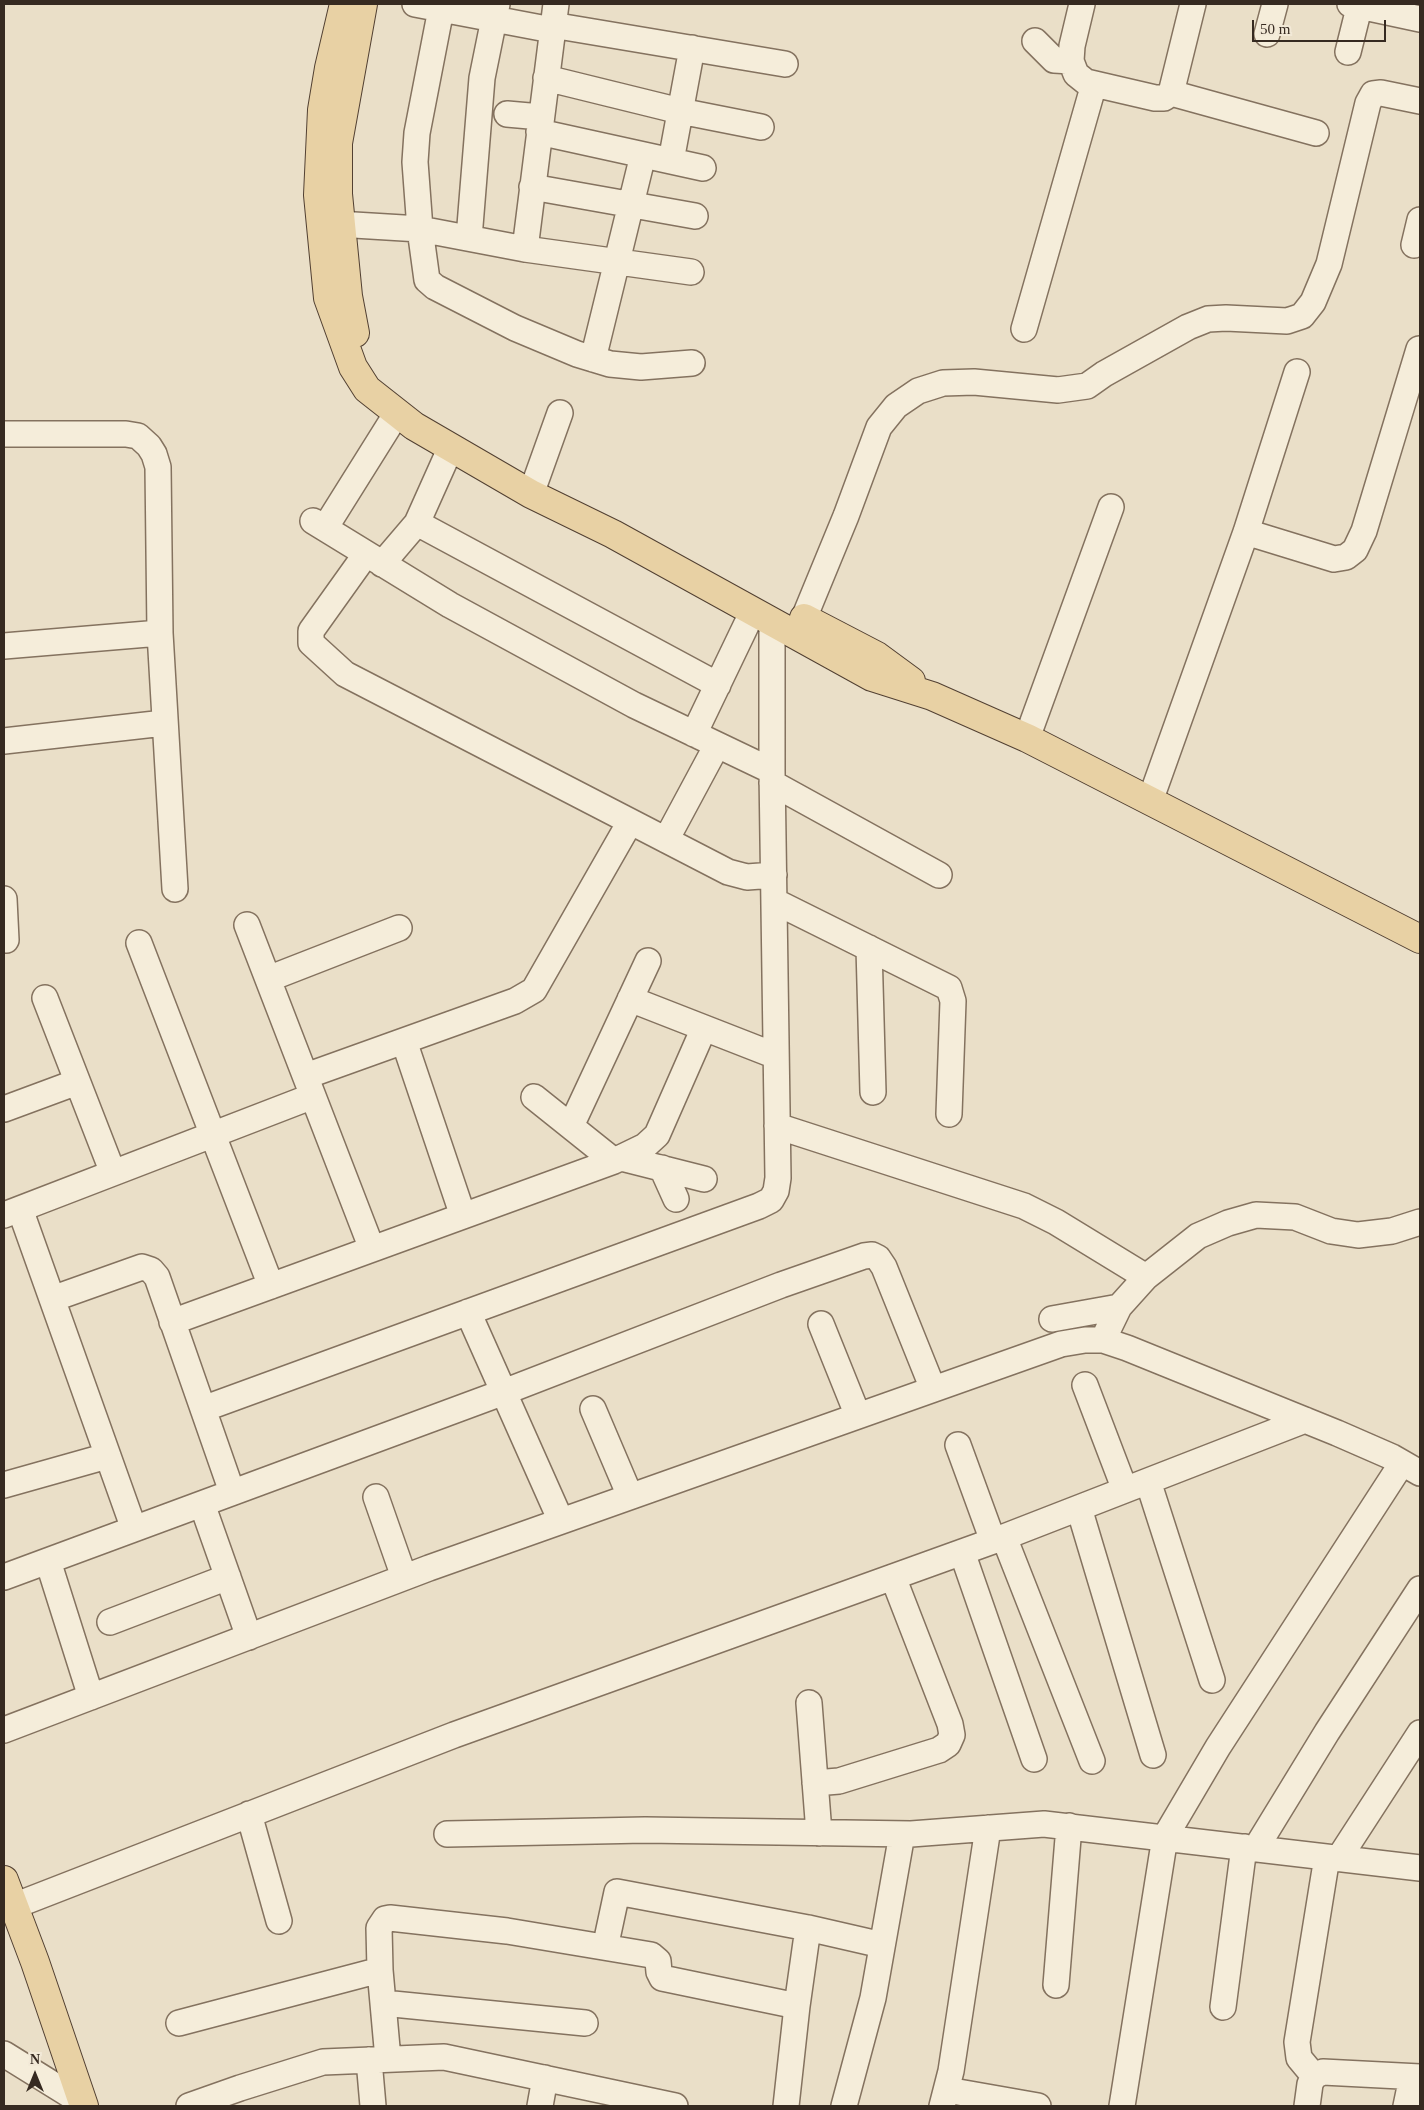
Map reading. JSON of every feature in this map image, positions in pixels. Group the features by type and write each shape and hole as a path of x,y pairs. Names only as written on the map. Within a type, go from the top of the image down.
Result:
{"main road":[{"path":"344,4 329,68 322,110 318,195 331,223 355,336 366,363 378,378 422,412 534,486 613,534 872,677 932,696 1027,738 1420,939"},
{"path":"363,4 338,143 338,194 331,223 328,298 353,367 367,389 414,426 451,447 804,618 877,656 932,696"},
{"path":"4,1880 83,2104"}],"street":[{"path":"415,4 495,11 553,20 692,48 785,64"},
{"path":"1082,4 1072,46 1071,60 1076,74 1086,82 1155,98 1164,98 1171,93 1193,4"},
{"path":"1267,34 1275,4"},
{"path":"1348,52 1357,4 1420,19"},
{"path":"441,6 416,133 415,162 420,229 427,280 434,287 515,328 593,359 610,364 641,367 692,363"},
{"path":"469,238 480,98 495,11"},
{"path":"524,249 553,20"},
{"path":"1035,41 1054,60 1071,60"},
{"path":"671,161 692,48"},
{"path":"546,78 680,111 761,127"},
{"path":"1024,329 1094,84"},
{"path":"1171,93 1316,133"},
{"path":"804,618 846,516 879,427 896,406 918,391 943,383 974,382 1058,390 1087,386 1104,374 1188,327 1208,319 1287,320 1302,316 1313,302 1329,264 1368,102 1373,94 1381,93 1420,101"},
{"path":"506,114 643,155 703,168"},
{"path":"593,359 643,155"},
{"path":"532,187 695,216"},
{"path":"1414,245 1420,220"},
{"path":"331,223 420,229 524,249 692,272"},
{"path":"1246,532 1334,559 1346,557 1355,550 1364,531 1419,349"},
{"path":"1150,801 1246,532 1297,372"},
{"path":"397,412 319,525 467,614 634,705 717,745 939,875"},
{"path":"534,486 560,413"},
{"path":"4,434 126,434 138,436 150,446 158,467 160,633 175,889"},
{"path":"451,447 417,523 374,559 311,630 311,643 345,674 728,872 752,877 774,876"},
{"path":"1027,738 1111,507"},
{"path":"417,523 718,685"},
{"path":"694,734 718,685 763,617"},
{"path":"203,1409 771,1200 776,1191 778,1178 774,876 772,777 763,617"},
{"path":"4,646 160,633"},
{"path":"4,740 164,723"},
{"path":"666,840 717,745"},
{"path":"134,1529 52,1299 12,1212 213,1135 404,1040 515,1001 534,990 630,822"},
{"path":"4,899 6,940"},
{"path":"774,901 949,988 953,1001 949,1114"},
{"path":"247,925 372,1249"},
{"path":"268,979 399,928"},
{"path":"139,943 271,1286"},
{"path":"868,948 873,1092"},
{"path":"571,1126 648,961"},
{"path":"45,998 113,1173"},
{"path":"630,999 776,1056"},
{"path":"172,1322 618,1159 645,1146 657,1135 704,1028"},
{"path":"404,1040 463,1216"},
{"path":"4,1109 77,1082"},
{"path":"534,1097 618,1159 704,1179"},
{"path":"777,1126 1024,1206 1056,1222 1146,1278"},
{"path":"662,1168 676,1199"},
{"path":"1103,1340 1119,1307 1146,1278 1198,1236 1228,1223 1256,1215 1295,1216 1331,1231 1358,1234 1392,1231 1420,1222"},
{"path":"4,1578 504,1392 781,1284 864,1256 872,1255 878,1258 884,1267 933,1389"},
{"path":"52,1299 142,1267 151,1270 157,1277 232,1492"},
{"path":"1052,1319 1119,1307"},
{"path":"468,1312 560,1521"},
{"path":"820,1324 858,1416"},
{"path":"4,1730 404,1577 630,1496 1061,1344 1084,1340 1103,1340 1305,1420 1411,1468 1218,1747 1165,1837 1122,2106"},
{"path":"1084,1385 1125,1490"},
{"path":"593,1409 630,1496"},
{"path":"14,1906 454,1735 998,1539 1305,1420"},
{"path":"958,1446 1092,1761"},
{"path":"4,1485 108,1456"},
{"path":"1148,1481 1212,1680"},
{"path":"376,1497 404,1577"},
{"path":"202,1504 249,1636"},
{"path":"1078,1508 1153,1755"},
{"path":"962,1552 1034,1759"},
{"path":"48,1561 91,1697"},
{"path":"110,1622 228,1577"},
{"path":"815,1783 839,1782 939,1750 948,1744 952,1735 950,1724 893,1577"},
{"path":"1223,2007 1250,1847 1420,1589"},
{"path":"808,1703 819,1833"},
{"path":"1314,2076 1299,2058 1297,2042 1333,1857 1420,1733"},
{"path":"249,1814 279,1921"},
{"path":"446,1834 645,1830 902,1834 1044,1824 1420,1868"},
{"path":"1056,1985 1069,1826"},
{"path":"988,1828 945,2098 1038,2106"},
{"path":"844,2106 873,1998 902,1834"},
{"path":"608,1934 617,1892 808,1928 882,1945"},
{"path":"373,2106 383,2003 379,1928 385,1919 507,1931 651,1954 658,1961 659,1972 662,1978 797,2006"},
{"path":"786,2106 808,1928"},
{"path":"179,2024 380,1970"},
{"path":"383,2003 584,2023"},
{"path":"4,2054 83,2104"},
{"path":"189,2106 243,2097 323,2062 444,2057 545,2078 631,2102 675,2106"},
{"path":"1307,2106 1310,2084 1314,2076 1323,2072 1416,2077 1406,2106"},
{"path":"540,2106 545,2078"}]}
